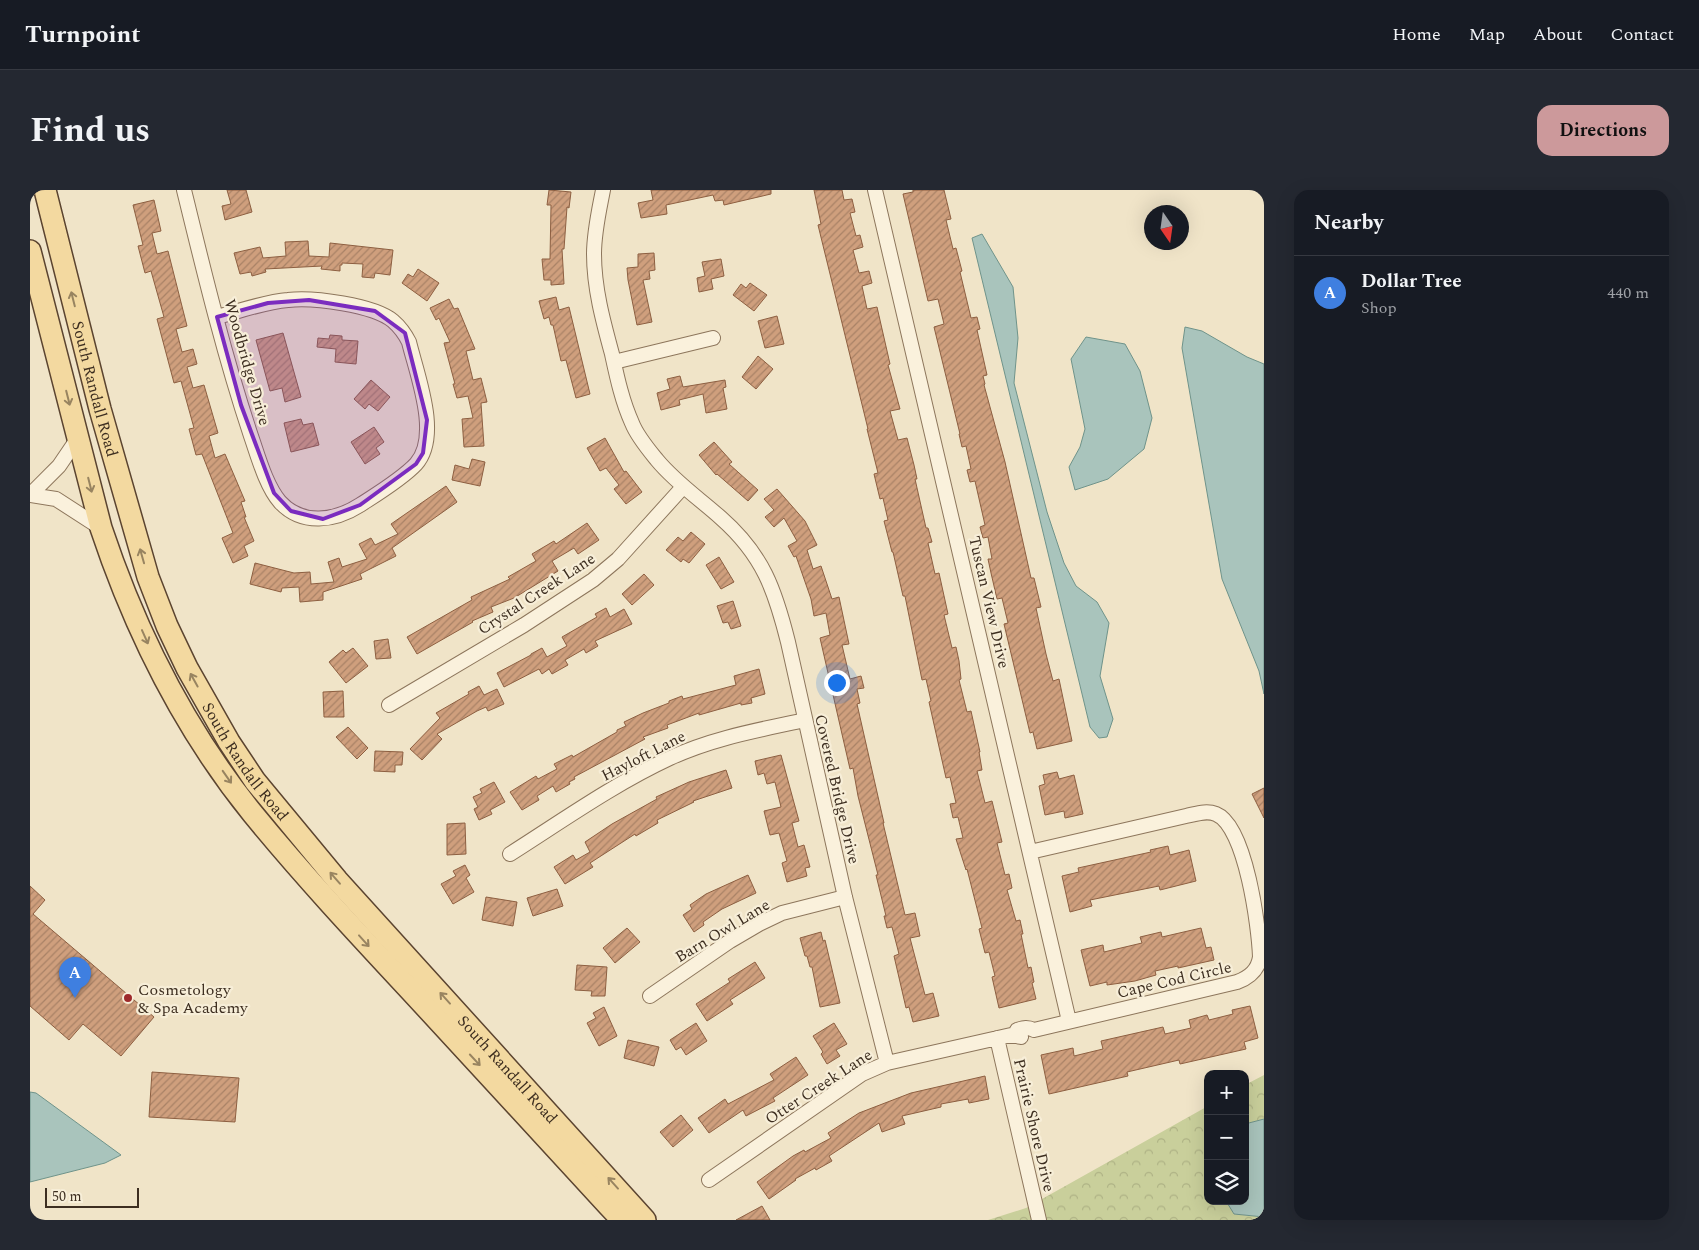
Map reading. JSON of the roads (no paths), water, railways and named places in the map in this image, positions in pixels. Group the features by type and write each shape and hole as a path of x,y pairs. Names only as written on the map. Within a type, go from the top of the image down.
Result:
{"main road":[{"name":"South Randall Road","path":"45,190 100,409 148,577 167,626 187,668 228,742 261,788 337,880 645,1220"},
{"name":"South Randall Road","path":"30,251 101,528 116,572 164,677 183,712 252,813 325,898 622,1220"}],"street":[{"name":"Woodbridge Drive","path":"184,190 216,317 241,406 269,484 278,499 297,514 314,518 332,518 350,511 416,464 423,453 428,437 428,420 407,337 392,320 375,311 309,300 268,303 216,317"},
{"name":"Covered Bridge Drive","path":"603,190 595,239 594,274 624,403 632,425 657,461 683,487 722,519 744,542 759,562 770,582 778,605 887,1063"},
{"name":"Tuscan View Drive","path":"875,190 1069,1021"},
{"path":"614,362 713,338"},
{"path":"30,495 59,466 78,438"},
{"name":"Crystal Creek Lane","path":"389,705 524,625 593,580 618,559 683,487"},
{"path":"30,495 56,499 101,528"},
{"name":"Hayloft Lane","path":"510,854 614,788 670,758 731,736 805,720"},
{"name":"Cape Cod Circle","path":"1030,852 1207,812 1218,815 1234,835 1243,858 1252,894 1260,957 1259,964 1251,975 1237,982 1069,1021"},
{"name":"Barn Owl Lane","path":"650,996 759,924 782,913 846,897"},
{"name":"Otter Creek Lane","path":"709,1180 862,1074 887,1063 997,1038 1015,1035 1018,1038 1025,1037 1032,1034 1034,1030 1069,1021"},
{"name":"Prairie Shore Drive","path":"997,1038 1039,1220"}],"water":[{"path":"982,234 1013,287 1018,338 1014,383 1047,512 1064,563 1076,586 1097,602 1109,623 1100,676 1113,719 1107,737 1099,738 1090,727 972,238"},
{"path":"1185,327 1202,331 1247,357 1264,364 1264,694 1259,671 1222,579 1182,348"},
{"path":"1086,337 1125,344 1140,371 1152,418 1144,449 1108,479 1075,490 1069,467 1080,447 1085,429 1071,359"},
{"path":"30,1092 36,1093 121,1155 105,1163 30,1182"},
{"path":"1264,1119 1264,1217 1234,1214 1228,1205 1249,1205 1249,1123"}],"place":[{"name":"Dollar Tree","path":"75,998"},
{"name":"Cosmetology & Spa Academy","path":"128,998"}]}
